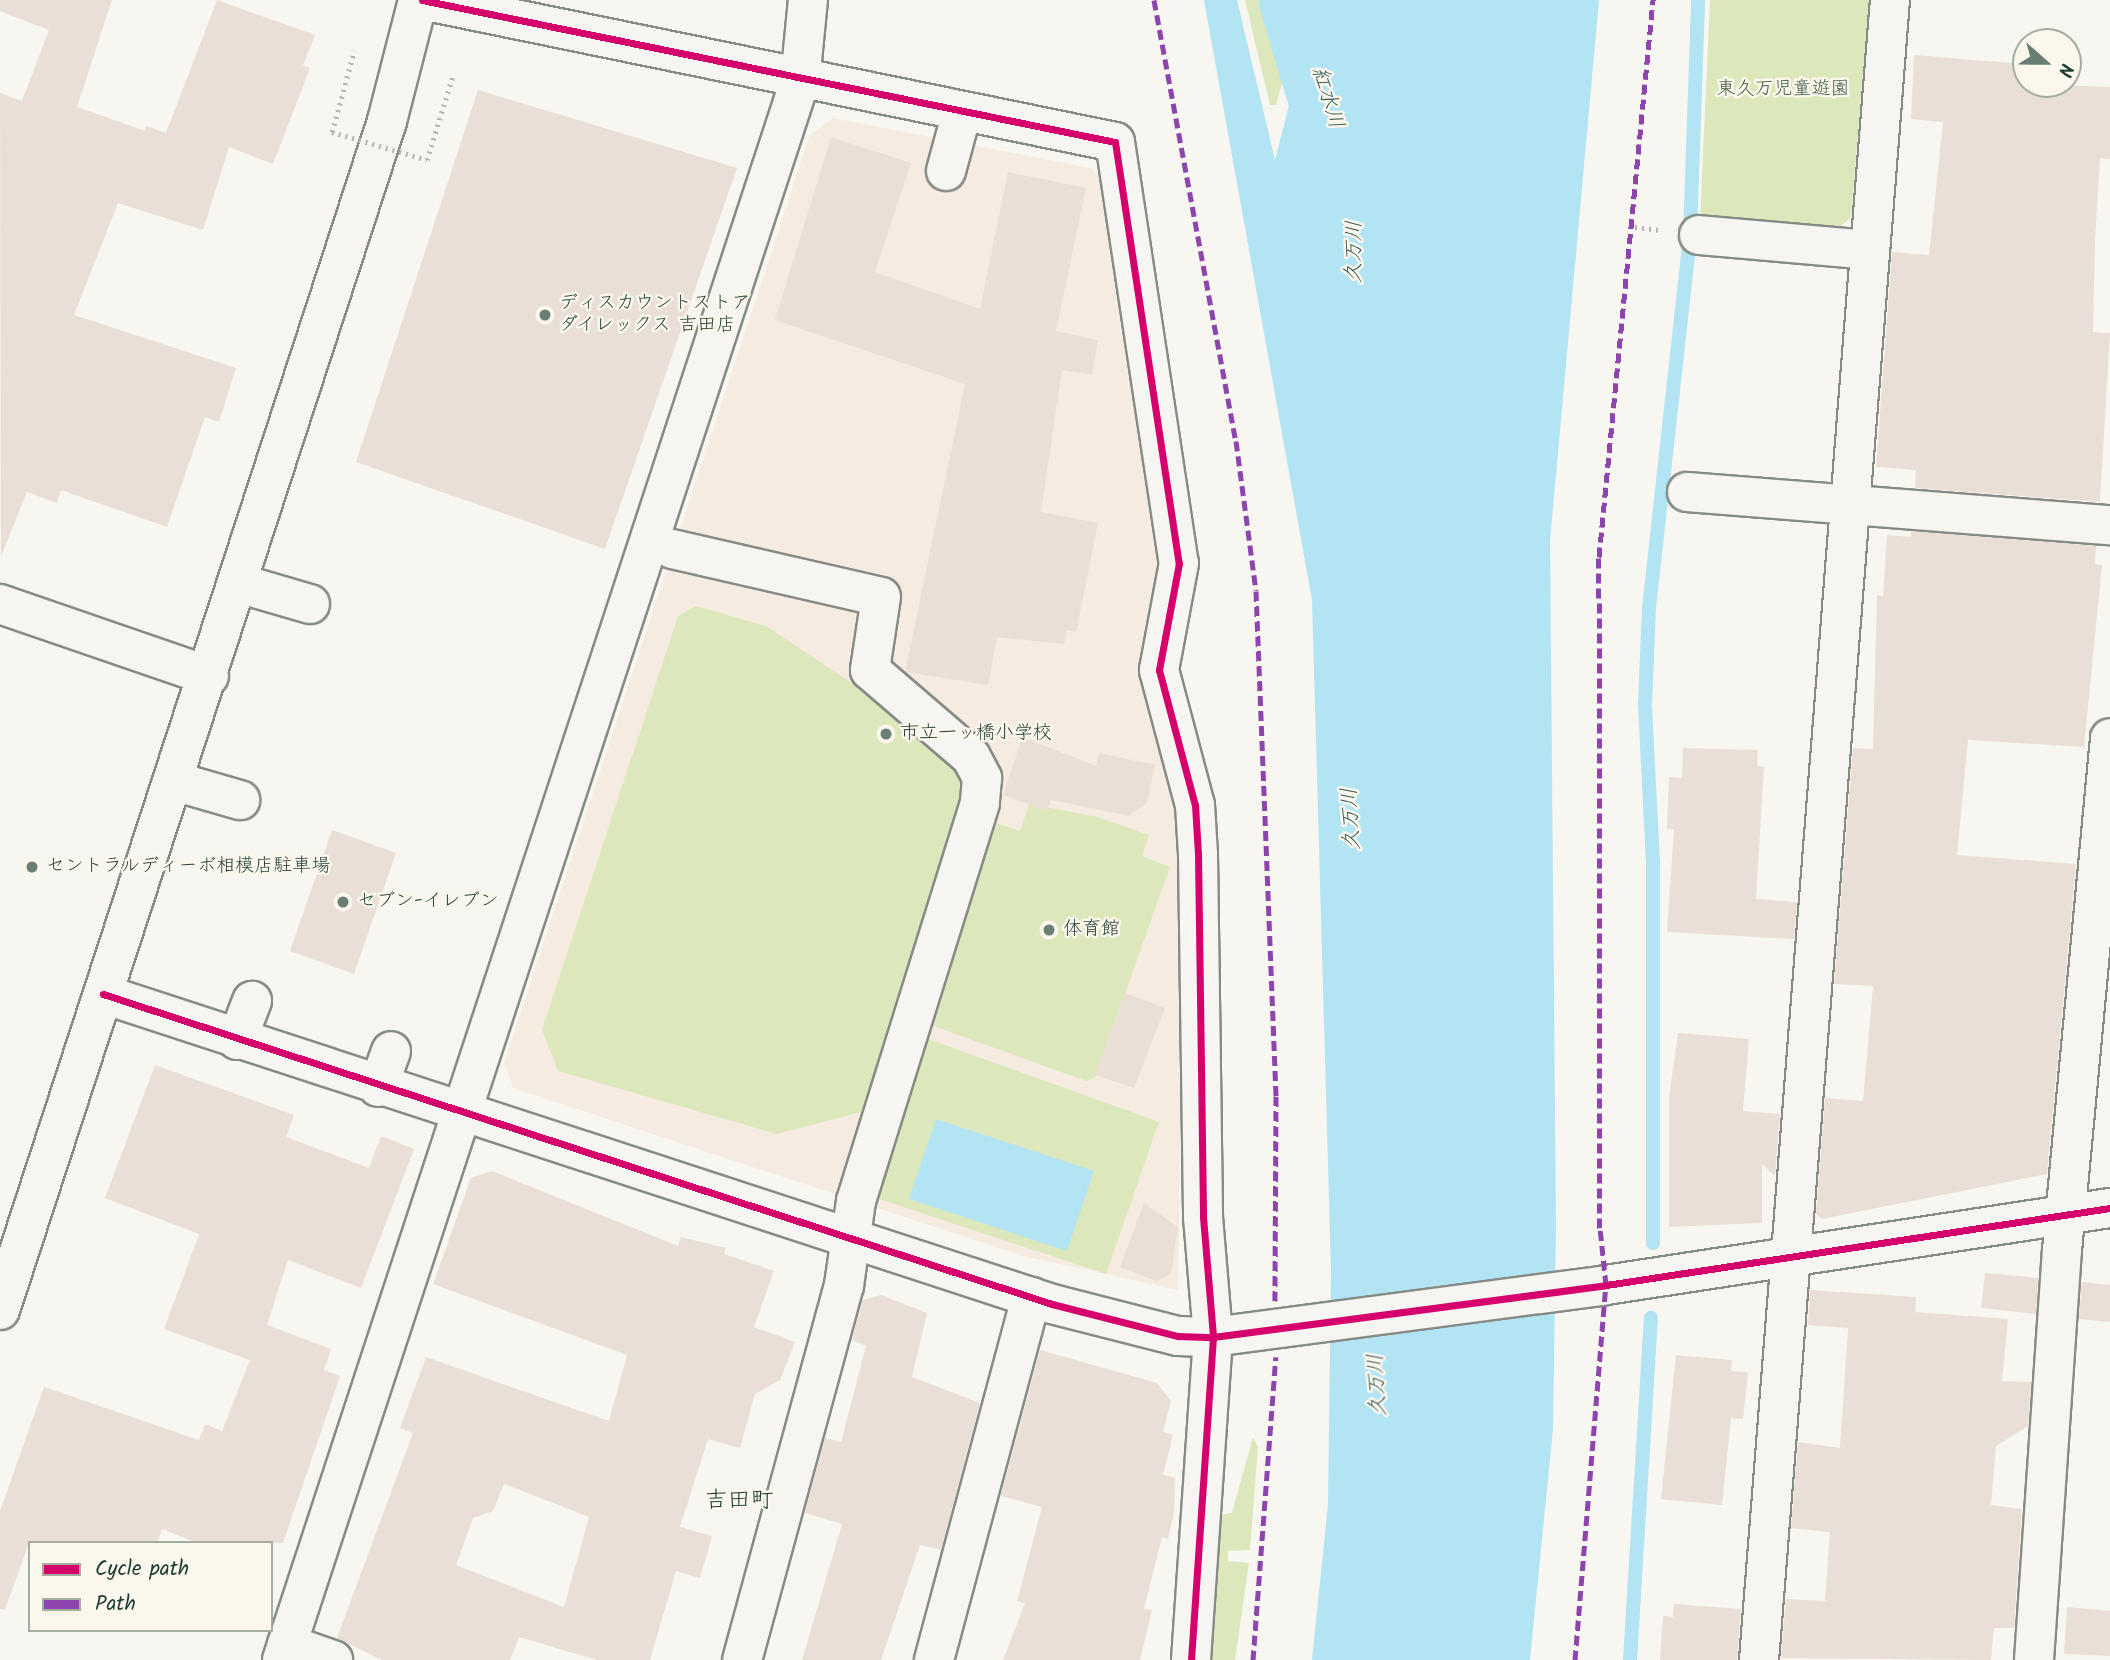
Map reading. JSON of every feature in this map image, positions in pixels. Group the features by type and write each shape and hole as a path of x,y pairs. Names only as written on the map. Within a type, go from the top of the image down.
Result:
{"street":[{"path":"0,1310 209,676 387,121 420,0 800,81 1115,142 1179,564 1159,670 1195,805 1203,1217 1213,1337 1191,1660"},
{"path":"333,1660 284,1652 465,1116 800,81 808,0"},
{"path":"1759,1660 1889,0"},
{"path":"946,171 962,112"},
{"path":"1684,233 1869,250"},
{"path":"1687,492 1850,502 2110,525"},
{"path":"672,549 881,597 870,670 971,757 982,778 980,803 856,1200 844,1285 742,1660"},
{"path":"238,583 310,604"},
{"path":"0,604 209,676"},
{"path":"2034,1660 2067,1213 2110,738"},
{"path":"174,781 240,800"},
{"path":"103,995 465,1116 851,1240 1146,1330 1213,1337 1288,1328 1583,1288 2110,1208"},
{"path":"237,1040 252,1001"},
{"path":"378,1087 391,1051"},
{"path":"934,1660 1031,1297"}],"path":[{"path":"354,51 332,132 428,160 452,78"},
{"path":"1635,227 1684,233"}],"shaded area":[{"name":"市立一ッ橋小学校","path":"833,118 1090,168 1106,183 1162,569 1184,960 1178,1290 1023,1256 513,1088 504,1063 810,135"}],"green space":[{"path":"1245,0 1305,0 1276,105 1270,105"},
{"name":"東久万児童遊園","path":"1710,0 1869,0 1851,218 1833,232 1700,221"},
{"path":"696,606 766,626 946,746 969,793 865,1111 777,1134 558,1071 542,1030 678,616"},
{"name":"体育館","path":"1029,804 1098,817 1149,835 1142,856 1170,867 1095,1078 1086,1081 920,1021 987,820 1020,831"},
{"path":"928,1039 1159,1122 1106,1274 876,1198"},
{"path":"1253,1437 1258,1447 1250,1550 1228,1551 1228,1561 1249,1563 1235,1660 1203,1660 1217,1515 1232,1513"}],"water":[{"name":"久万川","path":"1204,0 1237,0 1275,160 1316,0 1599,0 1550,541 1556,1224 1553,1429 1530,1660 1312,1660 1328,1504 1331,1270 1312,600"},
{"path":"936,1119 1094,1171 1067,1251 909,1199"}],"building":[{"path":"0,0 112,0 77,107 145,131 146,126 166,133 217,0 315,35 303,65 310,68 273,164 229,147 203,230 118,203 74,315 236,368 219,422 205,417 167,527 61,490 57,503 27,492 1,556 0,93 22,101 49,30 0,11"},
{"path":"1914,55 2012,63 2012,98 2082,98 2082,86 2110,87 2110,159 2100,158 2095,240 2093,332 2110,333 2100,502 1915,488 1916,470 1876,467 1892,252 1929,255 1943,122 1911,119"},
{"name":"ディスカウントストア ダイレックス 吉田店","path":"478,90 737,168 605,549 356,462"},
{"path":"831,137 911,163 875,272 980,309 1008,172 1086,188 1056,331 1098,340 1092,375 1062,370 1041,512 1098,523 1076,632 1067,630 1064,644 997,637 988,685 905,672 965,384 775,320"},
{"path":"1911,531 2096,546 2095,564 2102,565 2084,747 1968,740 1957,855 2076,864 2047,1174 1822,1219 1816,1214 1825,1098 1863,1101 1873,986 1834,984 1853,748 1873,749 1877,595 1883,596 1887,535 1911,537"},
{"path":"1022,737 1096,766 1099,753 1155,765 1147,803 1129,816 1051,800 1047,811 1003,795"},
{"path":"1683,748 1758,750 1757,766 1764,767 1756,899 1797,902 1794,939 1667,932 1674,829 1667,829 1669,777 1682,778"},
{"name":"セブン-イレブン","path":"332,830 396,853 354,974 290,951"},
{"path":"1125,993 1165,1008 1134,1088 1095,1075"},
{"path":"1678,1033 1749,1039 1743,1111 1780,1114 1775,1176 1762,1164 1762,1223 1669,1227 1669,1098"},
{"path":"155,1065 294,1115 286,1137 369,1168 381,1136 414,1149 361,1288 288,1260 267,1325 331,1349 324,1370 340,1376 283,1543 192,1541 162,1529 158,1541 28,1541 5,1609 0,1609 0,1511 44,1387 199,1440 205,1424 222,1431 250,1360 164,1329 199,1234 105,1198"},
{"path":"492,1171 678,1246 681,1237 726,1248 724,1254 774,1271 754,1327 795,1342 780,1380 755,1394 740,1448 708,1439 680,1527 712,1536 700,1578 676,1571 650,1660 597,1660 519,1637 510,1660 382,1660 337,1638 413,1433 400,1428 426,1357 609,1421 627,1355 433,1284 471,1178","holes":["504,1484 589,1517 564,1607 456,1565 473,1518 493,1511"]},
{"path":"1144,1203 1178,1227 1171,1274 1156,1281 1120,1267"},
{"path":"1985,1273 2038,1278 2036,1314 1981,1308"},
{"path":"2082,1282 2110,1285 2110,1322 2079,1319"},
{"path":"1810,1290 1916,1297 1915,1312 2008,1319 2002,1381 2031,1382 2028,1426 1996,1446 1991,1505 2022,1509 2014,1628 1994,1628 1991,1660 1781,1658 1786,1599 1825,1601 1830,1532 1791,1528 1798,1442 1840,1448 1848,1328 1808,1325"},
{"path":"881,1295 927,1313 912,1377 980,1403 941,1550 920,1545 881,1660 802,1660 842,1524 805,1513 825,1438 841,1442 866,1346 852,1340 863,1300"},
{"path":"1040,1350 1157,1383 1171,1401 1163,1432 1173,1435 1163,1475 1175,1478 1174,1513 1168,1539 1162,1537 1144,1609 1152,1610 1140,1660 1003,1660 1025,1603 1017,1601 1042,1507 1001,1496"},
{"path":"1676,1355 1732,1360 1731,1371 1748,1372 1743,1419 1731,1418 1722,1505 1661,1499"},
{"path":"1674,1604 1741,1609 1737,1660 1660,1660 1663,1616 1673,1617"},
{"path":"2067,1607 2110,1611 2110,1656 2064,1654"}],"waterway":[{"name":"紅水川","path":"1298,0 1340,141"},
{"path":"1653,1243 1653,863 1645,706 1649,608 1690,234 1698,0"},
{"path":"1630,1660 1651,1318"}],"marked path":[{"path":"1154,0 1236,441 1256,591 1276,1096 1275,1301"},
{"path":"1575,1660 1606,1285 1600,1228 1599,557 1653,0"},
{"path":"1253,1660 1276,1357"}],"cycle path":[{"path":"422,0 1115,142 1179,563 1159,670 1195,805 1198,854 1203,1217 1213,1337 1191,1660"},
{"path":"103,994 1052,1304 1178,1336 1213,1337 1606,1285 2110,1208"}],"place":[{"name":"ディスカウントストア ダイレックス 吉田店","path":"545,315"},
{"name":"市立一ッ橋小学校","path":"886,734"},
{"name":"セントラルディーボ相模店駐車場","path":"32,867"},
{"name":"セブン-イレブン","path":"343,902"},
{"name":"体育館","path":"1049,930"}],"district":[{"name":"吉田町","path":"739,1501"}]}
